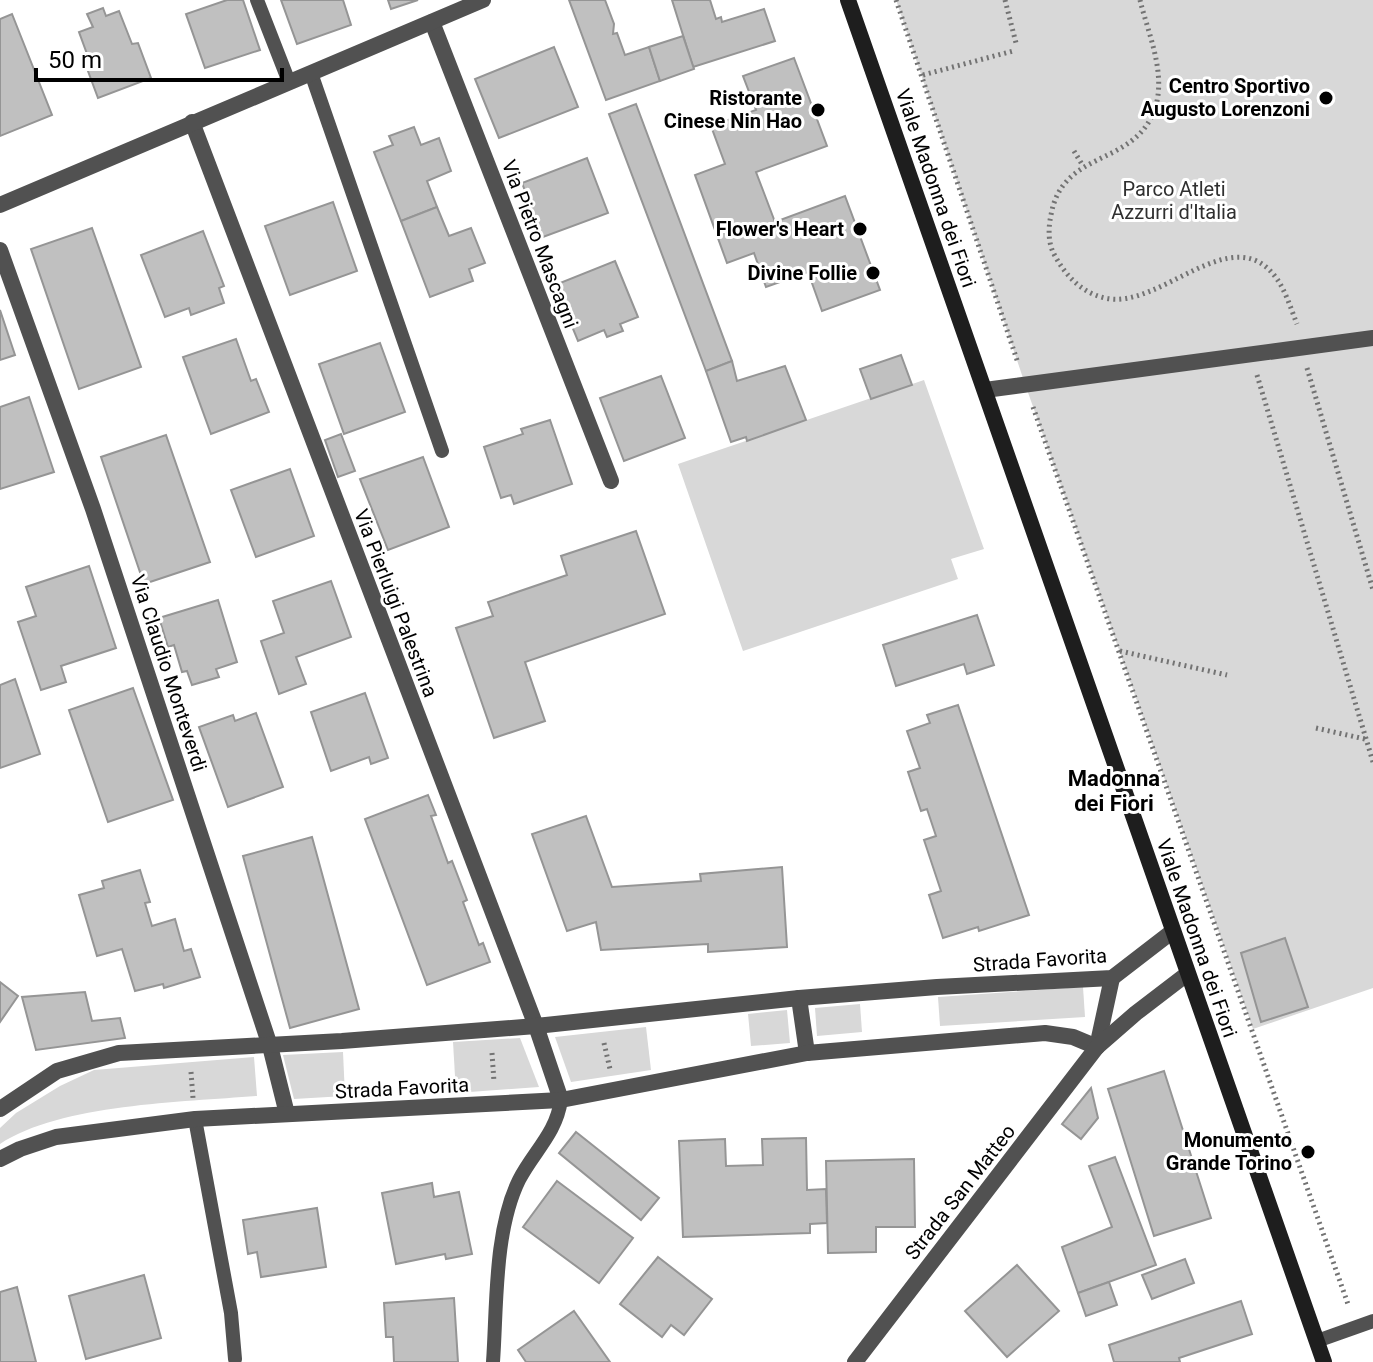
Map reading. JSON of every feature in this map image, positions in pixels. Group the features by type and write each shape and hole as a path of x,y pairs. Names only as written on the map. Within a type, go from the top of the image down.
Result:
{"main road":[{"name":"Viale Madonna dei Fiori","path":"848,0 1324,1362"}],"street":[{"path":"0,205 475,2"},
{"name":"Via Pietro Mascagni","path":"432,22 611,481"},
{"name":"Via Pierluigi Palestrina","path":"192,122 536,1026 561,1100"},
{"name":"Via Claudio Monteverdi","path":"0,250 93,509 270,1046 287,1114"},
{"path":"985,390 1373,338"},
{"name":"Strada Favorita","path":"0,1109 57,1071 119,1053 490,1030 799,998 1112,978 1173,931"},
{"name":"Strada San Matteo","path":"855,1362 1097,1047 1187,974"},
{"name":"Strada San Matteo","path":"1097,1047 1112,978"},
{"path":"799,998 807,1053"},
{"name":"Strada Favorita","path":"0,1159 56,1137 195,1119 561,1100 807,1053 1045,1033 1073,1037 1097,1047"}],"lane":[{"path":"257,0 289,82"},
{"path":"311,73 442,451"},
{"path":"493,1362 499,1268 506,1218 519,1181 558,1121 561,1100"},
{"path":"195,1119 231,1313 235,1359"},
{"path":"1317,1341 1373,1321"}],"path":[{"path":"896,0 1025,384 1355,1327"},
{"path":"1005,0 1016,43"},
{"path":"1140,0 1159,68 1159,93 1151,118 1136,138 1115,152 1083,166 1064,182 1053,203 1048,228 1052,251 1064,273 1083,289 1105,298 1130,299 1153,292 1207,263 1228,258 1249,259 1263,265 1276,277 1297,325"},
{"path":"923,75 1013,51"},
{"path":"1074,151 1083,166"},
{"path":"1251,354 1373,762"},
{"path":"1310,380 1373,590"},
{"path":"1120,651 1227,675"},
{"path":"1316,728 1366,739"},
{"path":"599,1019 614,1089"},
{"path":"490,1030 496,1103"},
{"path":"189,1050 195,1119"}],"green space":[{"name":"Parco Atleti Azzurri d'Italia","path":"896,0 1373,0 1373,988 1253,1029 1025,384"},
{"path":"924,380 984,549 951,559 958,579 743,651 678,464"},
{"path":"1083,987 1085,1017 940,1026 938,997"},
{"path":"860,1004 862,1032 817,1036 815,1008"},
{"path":"787,1010 790,1043 751,1046 748,1014"},
{"path":"646,1027 651,1070 571,1082 555,1037"},
{"path":"520,1038 539,1087 456,1093 453,1042"},
{"path":"343,1052 345,1096 294,1099 283,1055"},
{"path":"254,1057 257,1096 160,1103 89,1113 56,1120 0,1144 0,1128 16,1113 60,1086 94,1070"}],"building":[{"path":"227,0 243,0 260,50 205,68 186,14"},
{"path":"281,0 343,0 351,25 297,44"},
{"path":"388,0 418,0 391,9"},
{"path":"569,0 605,0 614,24 613,34 617,33 625,55 649,47 660,81 606,100"},
{"path":"672,0 710,0 716,19 721,17 722,22 764,9 775,41 693,67"},
{"path":"103,8 106,16 119,11 132,44 138,43 151,78 98,98 82,55 87,54 79,32 93,27 87,14"},
{"path":"12,14 52,115 0,136 0,19"},
{"path":"683,36 694,69 660,81 649,47"},
{"path":"554,47 578,107 499,138 475,79"},
{"path":"794,58 827,146 756,172 775,222 845,196 880,290 822,311 808,272 766,287 754,253 727,263 695,175 725,164 711,126 756,110 743,76"},
{"path":"636,104 732,361 706,371 609,114"},
{"path":"414,127 421,145 439,138 451,171 427,181 437,207 401,221 374,152 393,145 389,136"},
{"path":"587,158 608,213 543,237 522,183"},
{"path":"333,202 357,271 290,295 265,226"},
{"path":"437,207 449,236 471,228 485,263 469,269 473,281 430,297 401,221"},
{"path":"92,228 141,367 79,389 31,249"},
{"path":"203,231 224,286 219,288 224,303 191,315 189,308 165,317 141,255"},
{"path":"615,261 638,317 620,324 623,331 607,337 604,330 578,341 555,285"},
{"path":"0,310 15,355 0,360"},
{"path":"236,339 251,381 256,379 269,412 211,434 183,357"},
{"path":"380,343 405,412 344,434 319,364"},
{"path":"901,355 912,385 871,399 860,369"},
{"path":"732,361 737,381 785,366 806,420 747,441 746,437 731,442 706,371"},
{"path":"661,376 685,438 624,461 600,398"},
{"path":"29,397 54,472 0,489 0,407"},
{"path":"550,420 572,484 514,504 511,495 501,498 484,447 523,434 521,429"},
{"path":"341,434 355,471 338,477 325,440"},
{"path":"166,435 210,562 144,584 101,457"},
{"path":"423,457 449,527 388,550 360,479"},
{"path":"290,469 314,536 256,557 231,490"},
{"path":"636,531 665,614 525,662 545,721 494,738 456,628 493,616 488,602 567,575 561,556"},
{"path":"89,566 116,648 61,666 66,682 41,690 18,622 36,616 26,587"},
{"path":"331,581 351,637 296,657 306,684 279,694 261,641 284,633 273,601"},
{"path":"218,600 237,662 216,669 219,677 192,685 187,671 182,672 174,645 168,647 159,618"},
{"path":"977,615 994,665 967,674 964,664 896,686 883,645"},
{"path":"15,679 40,754 0,768 0,685"},
{"path":"133,688 173,800 108,822 69,710"},
{"path":"365,693 388,758 371,764 369,757 331,771 311,712"},
{"path":"958,705 1029,915 979,931 978,927 943,938 929,895 941,891 924,840 936,836 927,809 921,811 908,772 920,768 907,731 930,723 927,715"},
{"path":"256,713 283,787 228,807 199,727 233,715 235,721"},
{"path":"428,795 436,815 431,816 448,863 452,861 479,945 483,943 490,962 427,985 365,819"},
{"path":"586,816 612,887 701,881 700,874 782,867 787,947 708,952 708,944 601,950 596,922 567,931 532,834"},
{"path":"312,837 359,1009 290,1028 243,856"},
{"path":"140,870 150,902 145,903 152,926 175,919 184,951 191,949 200,977 164,988 163,984 135,991 122,949 97,956 79,895 104,888 102,881"},
{"path":"1285,938 1308,1007 1261,1022 1241,953"},
{"path":"0,982 18,996 0,1022"},
{"path":"85,992 92,1021 120,1018 125,1038 36,1050 22,997"},
{"path":"1164,1071 1211,1218 1154,1236 1108,1089"},
{"path":"1091,1088 1098,1118 1081,1139 1062,1124"},
{"path":"576,1132 659,1198 641,1220 559,1153"},
{"path":"806,1138 807,1190 826,1189 827,1223 810,1224 810,1233 683,1237 679,1141 725,1139 726,1166 763,1165 762,1139"},
{"path":"1115,1157 1156,1265 1078,1293 1062,1247 1112,1227 1089,1166"},
{"path":"914,1159 915,1227 876,1227 876,1252 828,1253 826,1161"},
{"path":"557,1181 633,1238 599,1283 523,1227"},
{"path":"432,1183 434,1197 459,1192 472,1254 446,1259 445,1254 396,1264 382,1193"},
{"path":"317,1208 326,1267 261,1277 257,1252 248,1254 243,1220"},
{"path":"658,1257 712,1299 684,1335 671,1325 662,1337 620,1304"},
{"path":"1185,1259 1194,1283 1152,1299 1142,1275"},
{"path":"1017,1265 1059,1311 1007,1357 965,1311"},
{"path":"144,1275 161,1338 86,1359 69,1296"},
{"path":"1109,1282 1117,1305 1086,1316 1078,1293"},
{"path":"17,1287 36,1362 0,1362 0,1292"},
{"path":"454,1298 458,1362 394,1362 393,1337 386,1337 384,1303"},
{"path":"1241,1301 1252,1334 1179,1358 1180,1362 1114,1362 1109,1345"},
{"path":"574,1311 610,1362 526,1362 518,1350"}],"place":[{"name":"Centro Sportivo Augusto Lorenzoni","path":"1326,98"},
{"name":"Ristorante Cinese Nin Hao","path":"818,110"},
{"name":"Flower's Heart","path":"860,229"},
{"name":"Divine Follie","path":"873,273"},
{"name":"Monumento Grande Torino","path":"1308,1152"}],"district":[{"name":"Madonna dei Fiori","path":"1114,790"}]}
